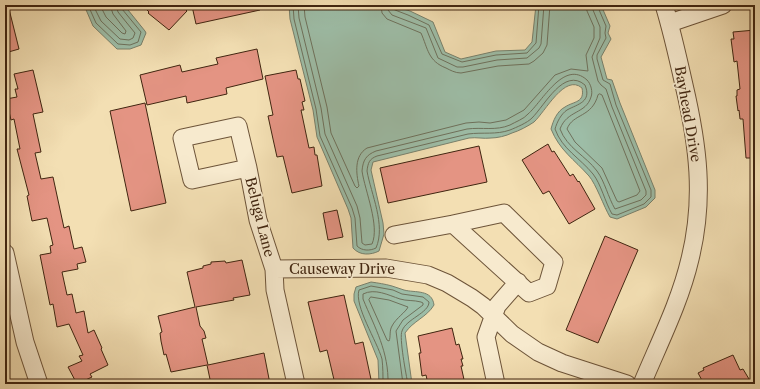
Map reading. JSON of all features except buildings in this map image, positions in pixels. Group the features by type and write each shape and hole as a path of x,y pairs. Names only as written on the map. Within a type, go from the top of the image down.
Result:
{"street":[{"name":"Bayhead Drive","path":"642,384 678,300 694,240 698,212 698,163 695,136 670,23 664,5"},
{"path":"670,23 723,5"},
{"name":"Beluga Lane","path":"248,168 258,220 274,269 275,290 296,384"},
{"path":"394,235 504,213 554,262 547,286 529,293 453,224"},
{"path":"5,253 25,342 39,384"},
{"name":"Causeway Drive","path":"274,269 386,268 428,275 454,286 472,298 512,334 550,358 626,384"},
{"path":"496,384 486,338 497,306 518,282"}],"water":[{"path":"84,5 124,5 146,33 141,45 130,49 117,49 93,26"},
{"path":"289,5 390,5 410,11 433,22 445,52 461,59 496,51 525,50 532,42 536,5 601,5 610,26 608,33 611,39 601,57 607,79 612,80 655,190 655,198 646,207 617,219 610,217 592,180 563,149 551,129 554,120 560,111 568,105 578,101 582,96 582,88 576,85 569,86 556,96 534,122 515,132 496,138 469,138 373,162 371,170 383,223 384,234 379,251 369,254 362,254 356,251 353,248 351,218 348,209 317,137 313,110 290,19"},
{"path":"371,282 427,294 433,300 434,305 431,309 405,333 412,384 379,384 378,360 354,301 356,287"}]}
